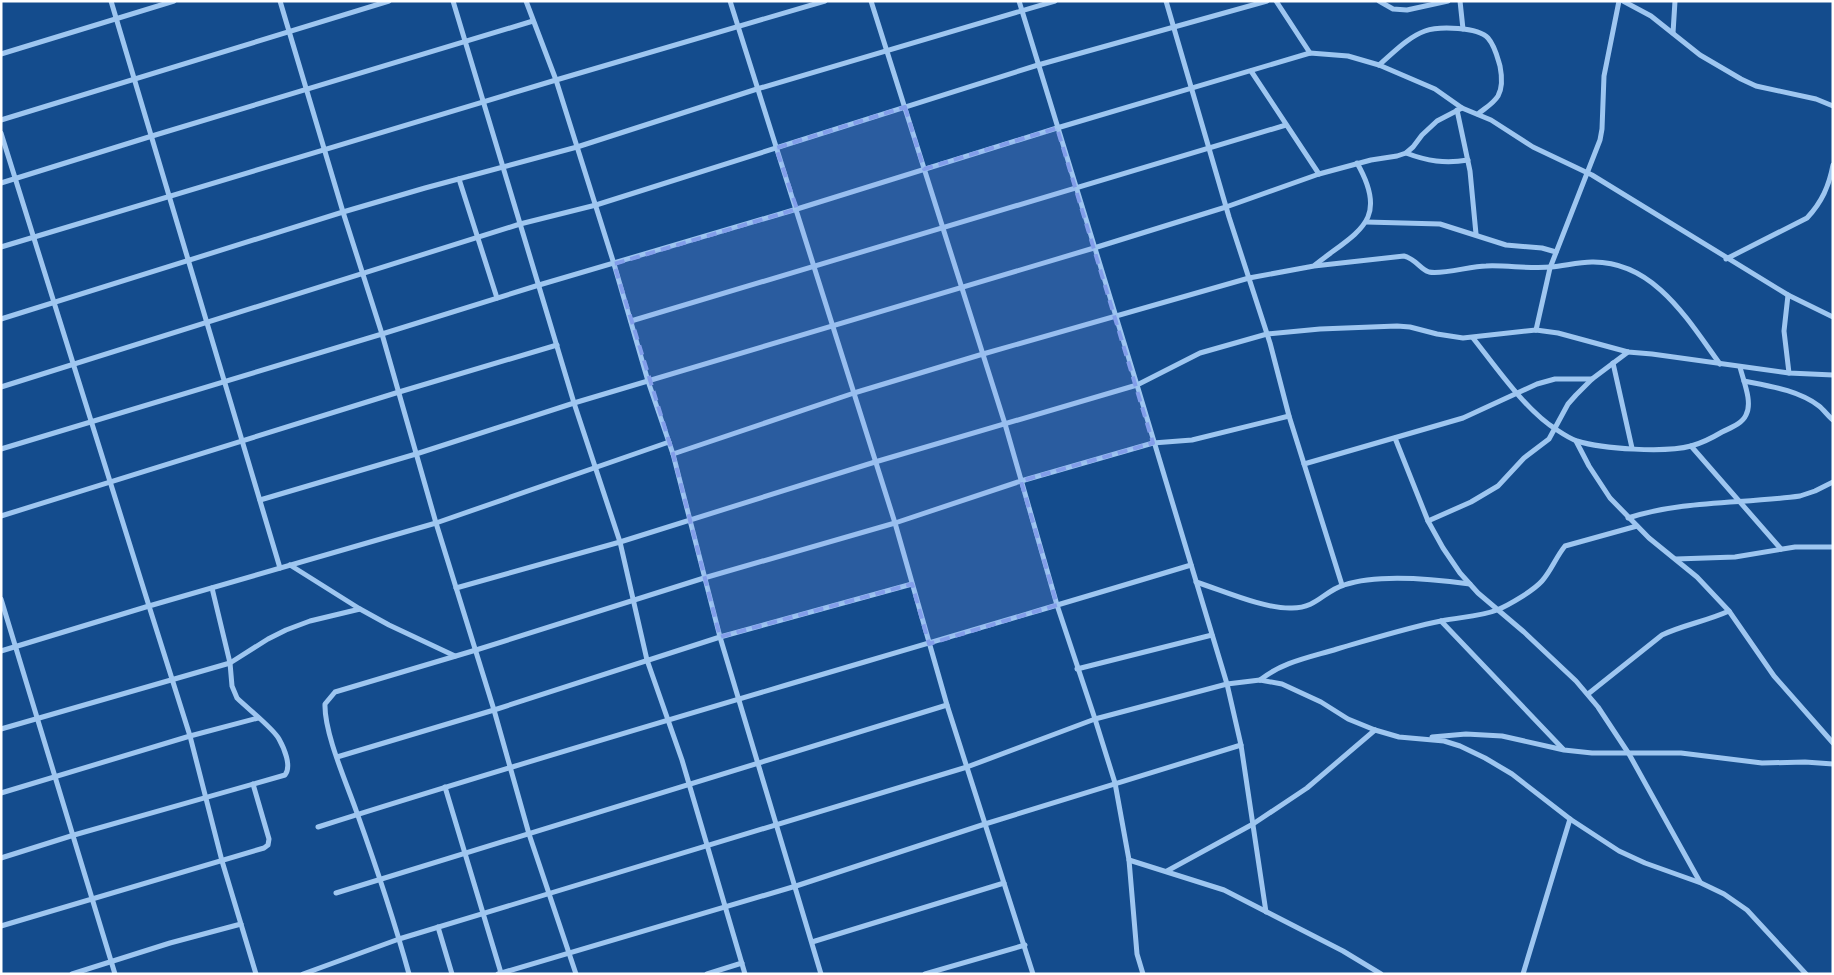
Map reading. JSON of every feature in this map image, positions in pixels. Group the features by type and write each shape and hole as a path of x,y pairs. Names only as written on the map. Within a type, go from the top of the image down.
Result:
{"street":[{"path":"111,1 280,568"},
{"path":"1,54 174,1"},
{"path":"280,1 343,212 382,334 436,523 511,767 529,834 576,974"},
{"path":"1,120 389,1"},
{"path":"452,1 594,469 620,542 647,660 690,785 745,974"},
{"path":"526,1 556,80 596,205 648,381 673,454 720,637 821,974"},
{"path":"730,1 895,524 946,705 1033,974"},
{"path":"1,247 324,149 826,1"},
{"path":"871,1 1006,424 1077,669 1096,719 1114,783 1128,860 1137,954 1143,974"},
{"path":"1019,1 1137,385 1226,684 1241,745 1266,912"},
{"path":"1,319 343,212 577,147 757,89 1055,1"},
{"path":"1166,1 1226,207 1267,334 1304,464 1342,585"},
{"path":"1,387 362,272 520,224 596,205 1038,65 1267,1"},
{"path":"1276,1 1310,53"},
{"path":"1379,1 1396,10 1421,8 1448,1"},
{"path":"1460,1 1463,29"},
{"path":"1536,330 1550,268 1600,140 1604,76 1619,1"},
{"path":"1623,1 1651,16 1700,55 1741,80 1765,89 1816,99 1833,106"},
{"path":"1673,33 1675,1"},
{"path":"1,183 306,89 533,22"},
{"path":"1379,65 1406,42 1424,31 1463,29 1477,32 1487,37 1494,47 1502,74 1499,95 1478,114"},
{"path":"1,450 539,285 797,209 1057,128 1310,53 1348,56 1379,65 1435,89 1459,109 1491,120 1533,146 1586,173 1788,295 1833,317"},
{"path":"1251,70 1319,174"},
{"path":"1406,153 1428,128 1459,109"},
{"path":"1459,109 1468,160 1476,234"},
{"path":"631,321 1286,125"},
{"path":"1,133 190,736 222,861 256,974"},
{"path":"260,500 416,454 648,381 1094,248 1226,207 1319,174 1357,163 1406,153 1436,162 1468,160"},
{"path":"1314,266 1359,231 1366,222 1370,208 1370,195 1368,185 1357,163"},
{"path":"1726,259 1807,218 1830,191 1833,165"},
{"path":"459,179 497,298"},
{"path":"1366,222 1431,222 1476,234 1506,245 1542,248 1556,252"},
{"path":"673,454 854,393 1249,278 1314,266 1404,256 1411,257 1429,272 1476,266 1550,268 1593,262 1612,264 1631,270 1652,281 1671,299 1720,364"},
{"path":"1788,295 1784,331 1789,373"},
{"path":"456,588 620,542 875,462 1137,385 1200,353 1267,334 1320,329 1410,326 1451,337 1473,338 1536,330 1558,333 1628,352 1789,373 1833,375"},
{"path":"1473,338 1516,392 1539,416 1556,430 1576,441 1600,446 1661,449 1691,446 1742,421 1747,414 1748,407 1740,366"},
{"path":"1,516 242,440 557,345"},
{"path":"1428,520 1471,502 1498,486 1524,458 1550,439 1568,404 1592,379 1628,352"},
{"path":"1613,363 1632,448"},
{"path":"1304,464 1463,418 1516,392 1555,379 1592,379"},
{"path":"1744,381 1798,394 1819,406 1833,420"},
{"path":"409,974 380,879 337,757 324,713 324,704 335,692 704,578 895,524 1022,482 1153,443 1192,440 1290,416"},
{"path":"1395,438 1428,520 1443,548 1460,573 1588,694 1629,754 1701,883"},
{"path":"1576,441 1598,481 1610,498 1636,526 1697,576 1729,611 1774,676 1833,743"},
{"path":"1,651 436,523 669,442"},
{"path":"1691,446 1781,549"},
{"path":"1628,518 1680,505 1800,496 1833,482"},
{"path":"1260,680 1269,673 1287,665 1387,634 1441,621 1477,616 1497,610 1543,580 1557,555 1565,546 1636,526"},
{"path":"1676,559 1743,556 1795,547 1833,547"},
{"path":"290,565 389,625 455,656"},
{"path":"318,827 511,767 1191,565"},
{"path":"1196,582 1276,607 1293,608 1314,603 1342,585 1375,579 1427,578 1470,584"},
{"path":"337,757 494,710 720,637 912,584"},
{"path":"1,858 74,834 285,775 289,765 279,739 233,693 230,664 212,588"},
{"path":"1,599 115,974"},
{"path":"1,728 230,664 268,639 286,630 310,621 360,609"},
{"path":"1588,694 1662,636 1673,630 1706,621 1729,611"},
{"path":"1441,621 1564,750"},
{"path":"1077,669 1212,635"},
{"path":"303,974 399,938 967,766 1096,719 1226,684 1260,680 1271,681 1290,688 1321,702 1348,719 1375,730 1460,746 1485,758 1512,774 1570,819 1619,851 1724,894 1747,910 1806,974"},
{"path":"336,893 946,705"},
{"path":"1,793 190,736 258,718"},
{"path":"1167,871 1253,824 1307,788 1375,730"},
{"path":"1424,738 1466,734 1502,736 1564,750 1592,753 1681,753 1754,763 1805,762 1833,764"},
{"path":"445,787 484,912 500,973 796,886 1114,783 1241,745"},
{"path":"1,926 264,848 268,845 269,839 253,784"},
{"path":"1523,974 1570,819"},
{"path":"1128,860 1224,890 1343,951 1381,974"},
{"path":"812,942 1004,883"},
{"path":"72,974 241,924"},
{"path":"438,927 452,974"},
{"path":"925,974 1025,945"},
{"path":"708,974 742,963"}],"highlighted area":[{"path":"905,107 924,169 1057,128 1153,443 1021,481 1057,605 929,644 912,584 720,637 673,454 614,264 797,209 776,148"}]}
